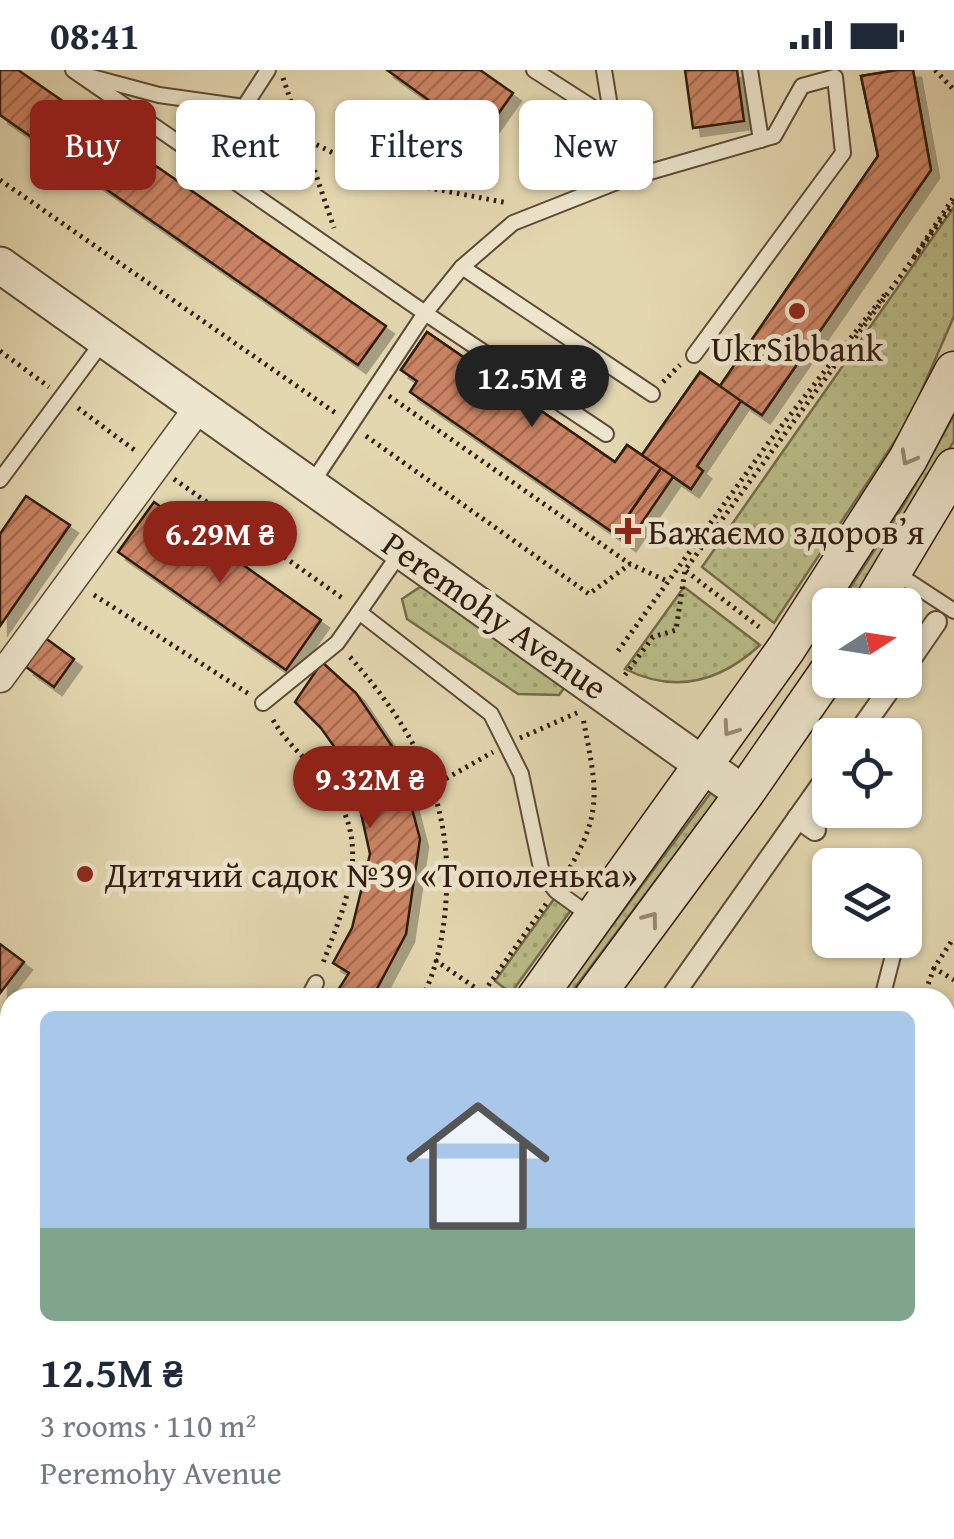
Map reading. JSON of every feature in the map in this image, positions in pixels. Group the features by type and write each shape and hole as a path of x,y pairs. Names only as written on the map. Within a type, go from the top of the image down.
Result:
{"main road":[{"path":"543,988 704,766 865,530 954,372"},
{"path":"883,588 954,468"},
{"path":"600,988 812,696"}],"street":[{"name":"Peremohy Avenue","path":"0,264 744,794"},
{"path":"0,678 199,407"},
{"path":"922,646 945,617"},
{"path":"679,988 812,813"}],"lane":[{"path":"76,72 160,95 244,107 268,70"},
{"path":"534,70 581,100"},
{"path":"604,70 609,100"},
{"path":"750,70 761,140"},
{"path":"76,72 606,434"},
{"path":"653,171 774,136 802,86 835,78 844,153 694,356"},
{"path":"312,483 349,422 462,266 512,223 596,190"},
{"path":"462,266 652,394"},
{"path":"0,480 104,340"},
{"path":"263,703 336,644 402,550"},
{"path":"894,571 945,617"},
{"path":"359,612 491,714 521,774 542,873 556,891 594,919"},
{"path":"885,988 893,958"},
{"path":"313,988 316,983"}],"path":[{"path":"280,70 290,100"},
{"path":"935,70 954,90"},
{"path":"315,144 388,180 545,210"},
{"path":"315,173 344,256"},
{"path":"0,180 349,422"},
{"path":"618,651 682,568 769,442 912,261 954,200"},
{"path":"0,351 348,602 336,644 390,702 428,772 444,816 444,928 425,988"},
{"path":"374,386 630,564 669,582"},
{"path":"364,434 589,594 630,564"},
{"path":"682,568 759,627"},
{"path":"609,695 653,637 672,632 679,624 682,568"},
{"path":"71,580 263,703 287,744 332,789 354,834 352,876 316,983"},
{"path":"926,988 951,942"},
{"path":"435,960 476,988"},
{"path":"934,968 954,980"}],"green space":[{"path":"954,207 954,316 909,420 774,623 702,567"},
{"path":"954,415 954,441 866,588 850,588 903,506"},
{"path":"420,587 431,591 564,688 559,695 518,694 407,619 402,599"},
{"path":"684,587 760,645 729,668 696,680 662,681 625,669"},
{"path":"712,791 720,795 575,988 565,988"},
{"path":"554,899 571,910 515,988 504,988 495,981"}],"building":[{"path":"0,70 18,70 61,100 30,100 30,136 0,115"},
{"path":"387,70 480,70 513,93 499,113 499,100 428,100"},
{"path":"685,70 737,70 744,121 693,128"},
{"path":"913,70 931,170 762,415 720,386 878,156 861,76"},
{"path":"913,70 931,170 762,415 741,401 697,466 703,471 691,489 673,477 628,543 615,534 661,468 642,455 700,372 720,386 878,156 861,76"},
{"path":"156,166 176,180 176,190 190,190 386,326 358,365 107,190 156,190"},
{"path":"427,332 615,462 627,445 661,468 623,523 401,370"},
{"path":"427,332 615,462 627,445 661,468 615,534 410,392 417,381 401,370"},
{"path":"700,372 741,401 697,466 703,471 691,489 642,455"},
{"path":"26,496 70,525 0,626 0,534"},
{"path":"154,502 321,620 286,670 118,552"},
{"path":"44,637 74,659 54,687 26,667"},
{"path":"322,662 356,693 398,755 420,839 406,934 377,988 339,988 349,973 333,963 352,928 370,854 352,772 321,728 295,702"},
{"path":"0,944 24,962 0,988"}],"place":[{"name":"UkrSibbank","path":"797,311"},
{"name":"Бажаємо здоровʼя","path":"628,531"},
{"name":"Дитячий садок №39 «Тополенька»","path":"85,874"}]}
